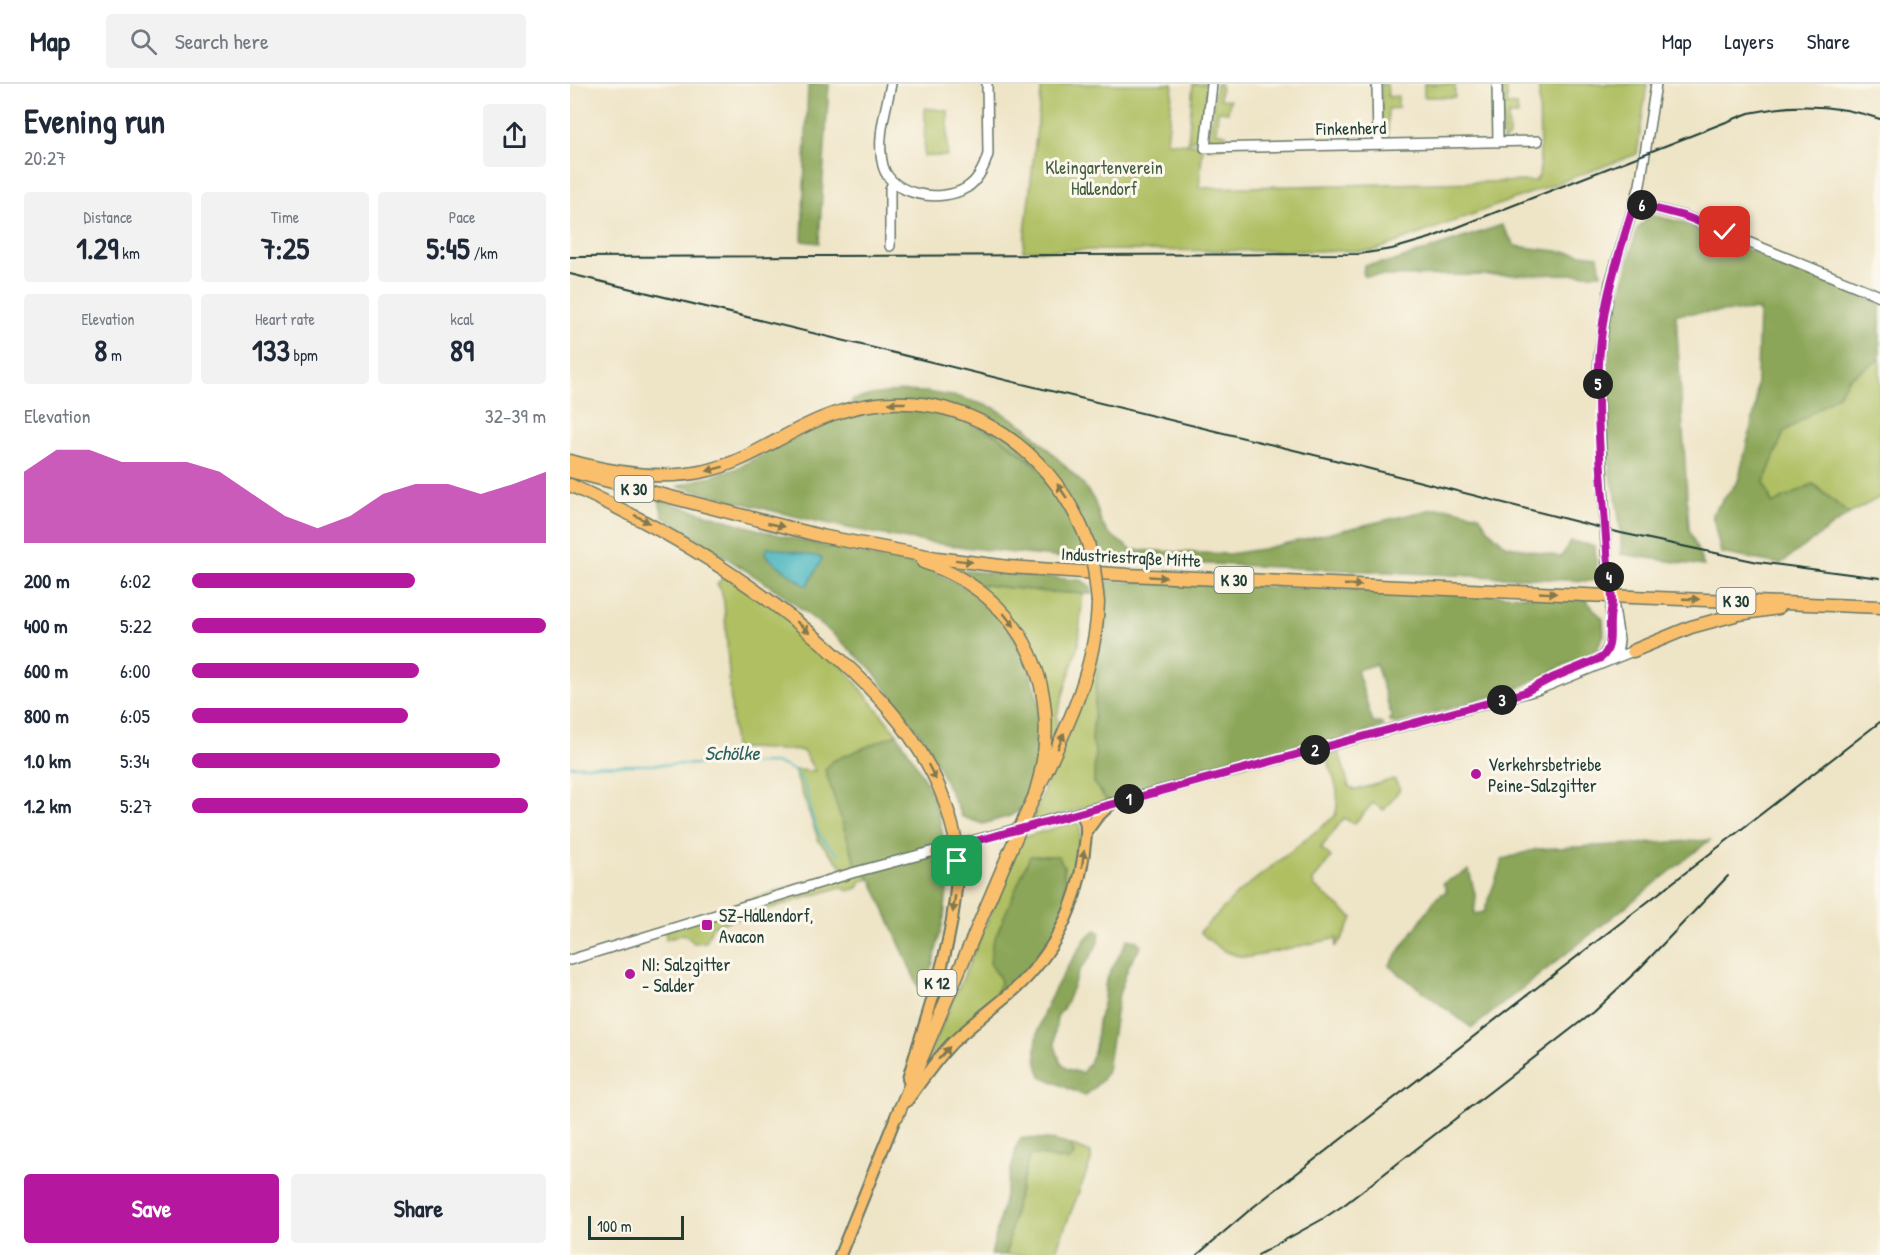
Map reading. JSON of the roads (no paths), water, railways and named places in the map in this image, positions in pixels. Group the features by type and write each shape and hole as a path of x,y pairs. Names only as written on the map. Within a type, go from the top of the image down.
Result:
{"highway":[{"name":"K 30","path":"570,461 604,470 667,475 702,472 738,461 808,424 842,411 888,403 925,404 962,414 1009,437 1030,454 1064,494 1078,518 1088,543 1094,568 1098,602 1094,646 1080,693 1050,766 1035,794"},
{"name":"Industriestraße Mitte","path":"570,471 740,516 885,549 937,558 1069,572 1880,607"},
{"path":"570,485 658,528 717,563 796,621 857,676 895,715 928,765 942,795 957,846"},
{"path":"885,549 940,568 971,584 1003,612 1024,641 1041,683 1047,716 1045,754 1035,794 897,1116"},
{"path":"1633,651 1691,627 1739,614 1777,608 1839,605"}],"main road":[{"path":"1086,832 1097,817 1112,804"},
{"name":"K 12","path":"897,1116 919,1083 946,1050 1022,983 1050,949 1063,927 1077,889 1086,832 1084,817 1080,813"},
{"name":"K 12","path":"840,1255 897,1116 927,1018 950,932 957,885 957,846"},
{"path":"936,852 950,856 957,861"}],"street":[{"path":"891,84 882,131 883,167 893,183 907,191 935,195 958,191 980,175 988,154 987,84"},
{"name":"Finkenherd","path":"1212,84 1205,148 1538,141"},
{"path":"1377,84 1378,144"},
{"path":"1497,84 1498,142"},
{"path":"1608,661 1618,648 1619,630 1612,601 1603,500 1598,390 1599,356 1610,283 1642,173 1656,84"},
{"path":"890,246 890,189 893,183"},
{"path":"1634,203 1704,224 1880,296"},
{"path":"1525,692 1605,655 1611,639 1612,601"},
{"path":"1611,639 1618,648 1633,651"},
{"path":"570,960 852,873 1537,690 1633,651"}],"water":[{"path":"768,547 822,559 808,585 805,585 771,560 765,552"}],"waterway":[{"name":"Schölke","path":"570,766 775,763 788,767 803,782 819,834 839,855"}],"railway":[{"path":"570,257 1359,254 1392,249 1430,238 1749,113 1782,108 1815,107 1848,110 1880,119"},
{"path":"570,274 1343,462 1621,533 1758,562 1880,578"},
{"path":"1197,1255 1252,1208 1880,722"},
{"path":"1258,1255 1344,1205 1593,1012 1640,968 1728,876"}],"place":[{"name":"Verkehrsbetriebe Peine-Salzgitter","path":"1476,774"},
{"name":"SZ-Hallendorf, Avacon","path":"707,925"},
{"name":"NI: Salzgitter - Salder","path":"630,974"}],"park label":[{"name":"Kleingartenverein Hallendorf","path":"1104,178"}]}
